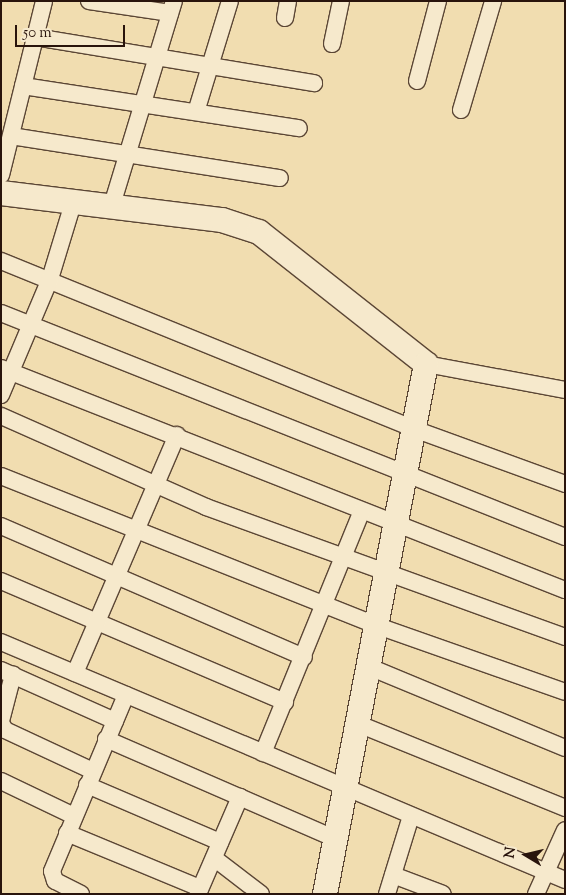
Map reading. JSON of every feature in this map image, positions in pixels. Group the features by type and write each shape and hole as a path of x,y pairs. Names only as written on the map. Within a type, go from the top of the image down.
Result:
{"street":[{"path":"1,175 44,1"},
{"path":"90,1 172,7 112,205"},
{"path":"196,112 208,63 230,1"},
{"path":"285,18 288,1"},
{"path":"332,44 341,1"},
{"path":"417,81 438,1"},
{"path":"461,110 494,1"},
{"path":"35,37 208,63 314,83"},
{"path":"23,86 299,128"},
{"path":"11,136 128,151 280,178"},
{"path":"1,193 74,200 222,220 259,232 426,364 565,390"},
{"path":"1,395 7,368 34,323 50,279 74,200"},
{"path":"1,261 50,279 414,429 565,484"},
{"path":"1,313 34,323 405,475 565,537"},
{"path":"325,894 336,839 343,788 426,364"},
{"path":"7,368 362,511 565,590"},
{"path":"1,416 156,485 343,557 565,637"},
{"path":"75,674 95,621 138,530 177,436"},
{"path":"1,476 376,625 565,692"},
{"path":"263,754 326,605 362,511"},
{"path":"1,526 304,657"},
{"path":"1,581 285,702"},
{"path":"1,642 343,788 565,880"},
{"path":"367,666 565,748"},
{"path":"115,721 7,673 1,722 5,730 90,778 220,842"},
{"path":"81,894 52,876 67,833 126,695"},
{"path":"356,723 565,808"},
{"path":"106,739 336,839"},
{"path":"1,781 74,816"},
{"path":"67,833 199,891 240,797"},
{"path":"387,894 411,816"},
{"path":"536,894 565,830"},
{"path":"214,858 261,894"},
{"path":"393,875 443,894"}]}
